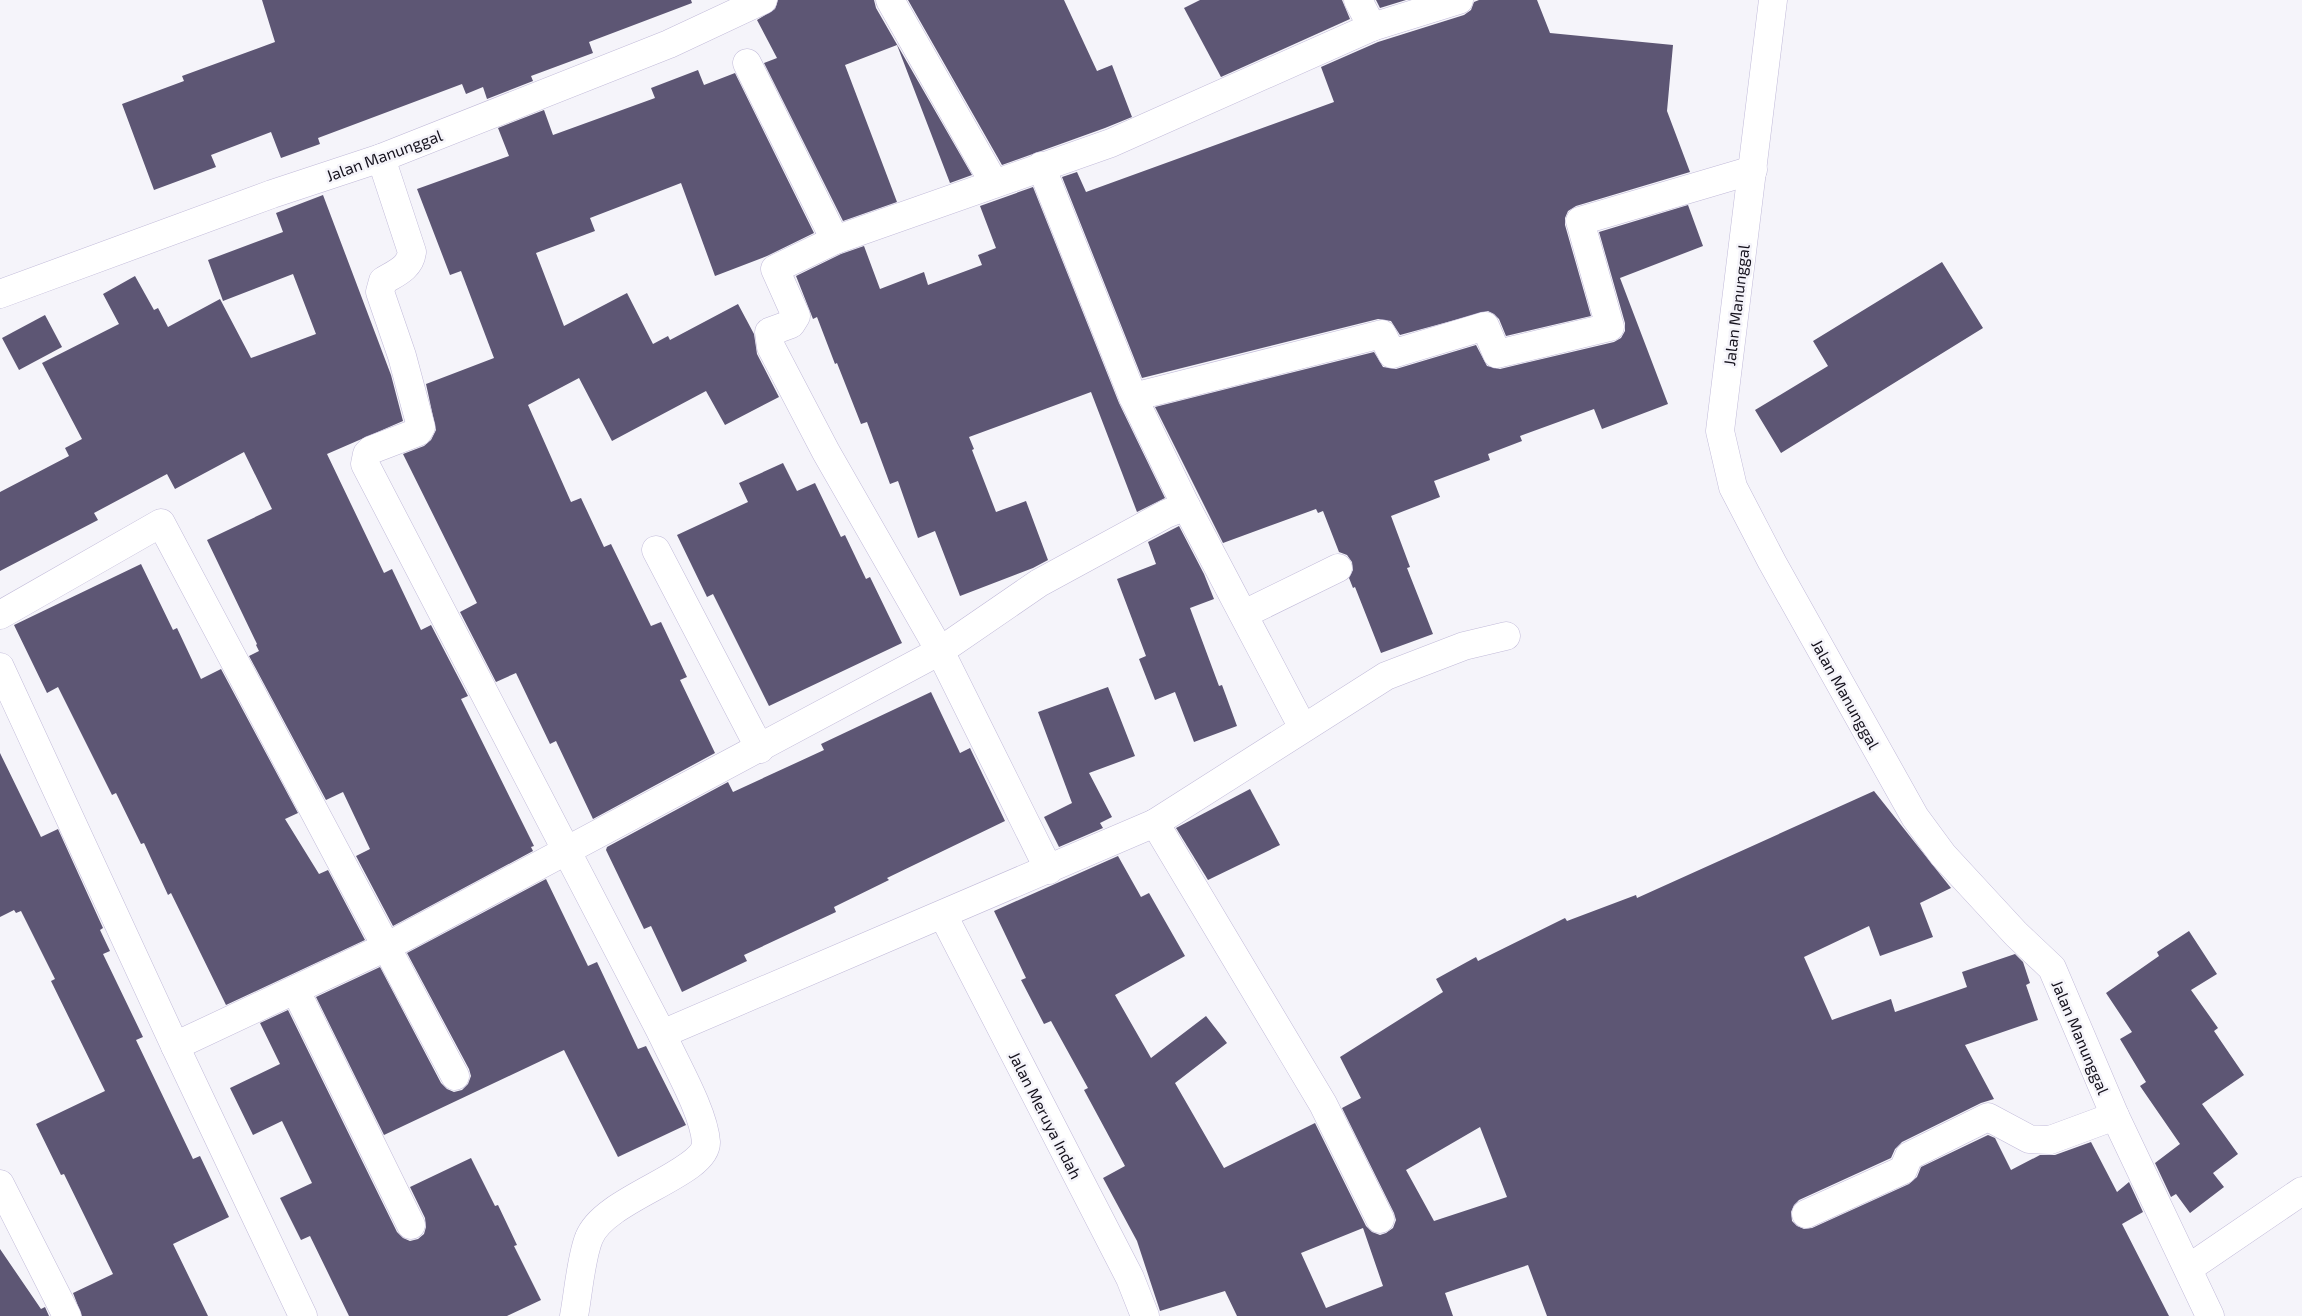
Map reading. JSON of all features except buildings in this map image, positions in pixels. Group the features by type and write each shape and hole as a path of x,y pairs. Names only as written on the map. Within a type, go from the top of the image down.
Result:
{"street":[{"name":"Jalan Manunggal","path":"0,294 272,194 381,158 669,44 763,0"},
{"path":"890,0 994,183"},
{"path":"1358,0 1372,27"},
{"path":"1049,870 940,651 826,452 771,347 769,332 790,324 796,316 776,269 835,240 1041,166 1111,143 1372,27 1459,0"},
{"name":"Jalan Manunggal","path":"1773,0 1720,432 1733,487 1772,562 1927,835 2016,934 2052,968 2115,1116 2210,1316"},
{"path":"747,63 835,240"},
{"path":"381,158 412,252 411,261 407,266 382,281 380,292 402,356 421,427 418,432 371,450 367,454 365,464 662,1034 703,1123 706,1145 696,1161 658,1186 624,1201 608,1213 589,1237 574,1316"},
{"path":"1041,166 1085,281 1133,397 1186,506 1303,728"},
{"path":"1133,397 1382,334 1392,354 1485,326 1497,354 1610,327 1580,221 1753,170"},
{"path":"175,1046 386,948 760,749 940,651 1039,583 1166,514 1186,506"},
{"path":"0,615 161,523 455,1076"},
{"path":"656,550 760,749"},
{"path":"1244,614 1338,568"},
{"path":"662,1034 1156,823 1386,676 1464,646 1506,636"},
{"path":"0,667 175,1046 303,1316"},
{"path":"1156,823 1323,1104 1380,1219"},
{"name":"Jalan Meruya Indah","path":"943,915 1130,1278 1145,1316"},
{"path":"296,991 411,1225"},
{"path":"1806,1214 1904,1170 1909,1156 1988,1117 2029,1138 2050,1140 2115,1116"},
{"path":"0,1184 67,1316"},
{"path":"2188,1268 2302,1191"}]}
